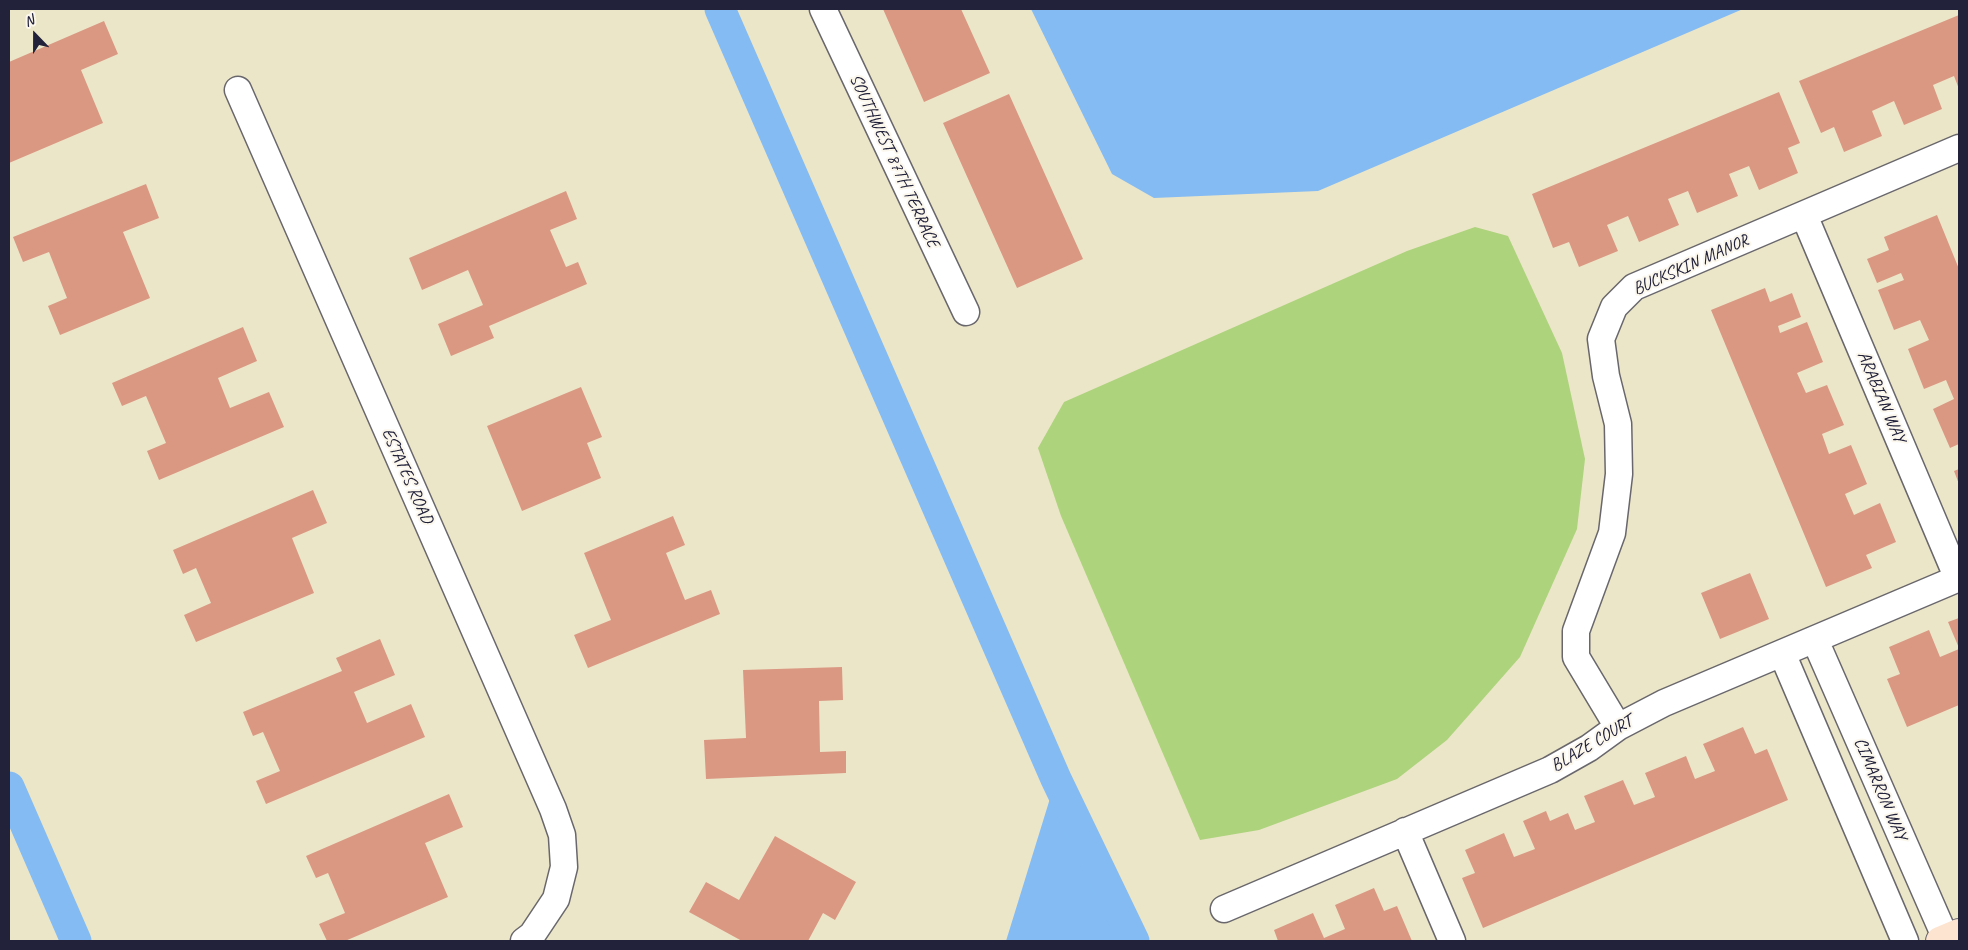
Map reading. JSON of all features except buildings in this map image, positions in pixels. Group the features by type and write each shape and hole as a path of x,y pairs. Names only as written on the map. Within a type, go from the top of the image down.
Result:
{"street":[{"name":"SOUTHWEST 87TH TERRACE","path":"823,9 966,312"},
{"name":"ESTATES ROAD","path":"238,90 553,809 562,835 564,867 556,899 532,935 524,941"},
{"name":"BUCKSKIN MANOR","path":"1618,727 1576,657 1576,631 1612,533 1619,474 1618,424 1606,376 1600,339 1614,307 1634,287 1959,148"},
{"name":"ARABIAN WAY","path":"1804,215 1959,578"},
{"name":"BLAZE COURT","path":"1224,909 1550,770 1589,748 1618,727 1664,704 1959,578"},
{"name":"CIMARRON WAY","path":"1815,640 1948,938"},
{"name":"CIMARRON WAY","path":"1782,653 1905,941"},
{"path":"1405,831 1452,941"}],"green space":[{"path":"1475,227 1508,236 1562,353 1585,459 1577,529 1520,657 1447,740 1397,779 1259,830 1200,840 1061,516 1038,448 1064,402 1407,251"}],"water":[{"path":"1031,9 1743,9 1318,191 1154,198 1112,174"},
{"path":"1056,779 1134,941 1006,941"}],"waterway":[{"path":"720,9 1056,779 1134,941"},
{"path":"9,787 76,941"}]}
